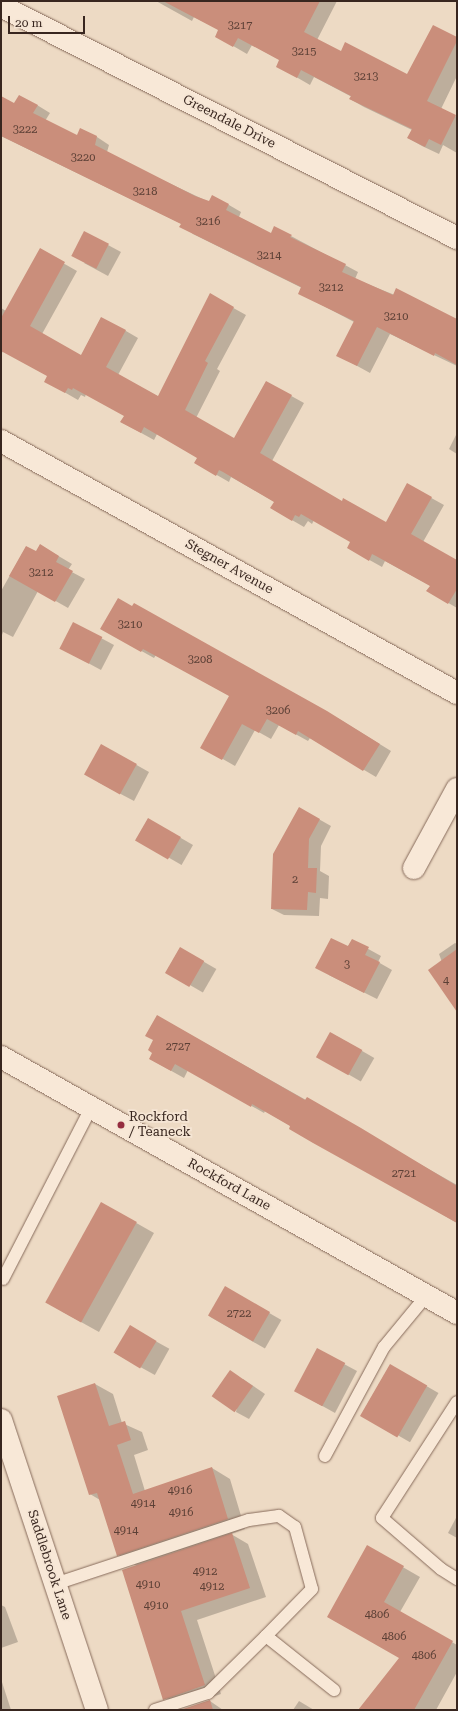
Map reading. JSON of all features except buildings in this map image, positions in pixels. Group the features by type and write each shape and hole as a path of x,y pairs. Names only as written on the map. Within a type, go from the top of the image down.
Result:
{"street":[{"name":"Greendale Drive","path":"1,6 457,238"},
{"name":"Stegner Avenue","path":"1,441 457,693"},
{"path":"414,868 457,789"},
{"name":"Rockford Lane","path":"2,1061 91,1108 457,1313"},
{"name":"Saddlebrook Lane","path":"1,1420 97,1710"}],"lane":[{"path":"3,1279 91,1108"},
{"path":"325,1456 384,1347 426,1296"},
{"path":"457,1402 382,1518 441,1569 457,1578"},
{"path":"55,1584 249,1520 279,1516 295,1527 312,1589 208,1693 155,1710"},
{"path":"266,1636 334,1690"}],"place":[{"name":"Rockford / Teaneck","path":"121,1125"}]}
